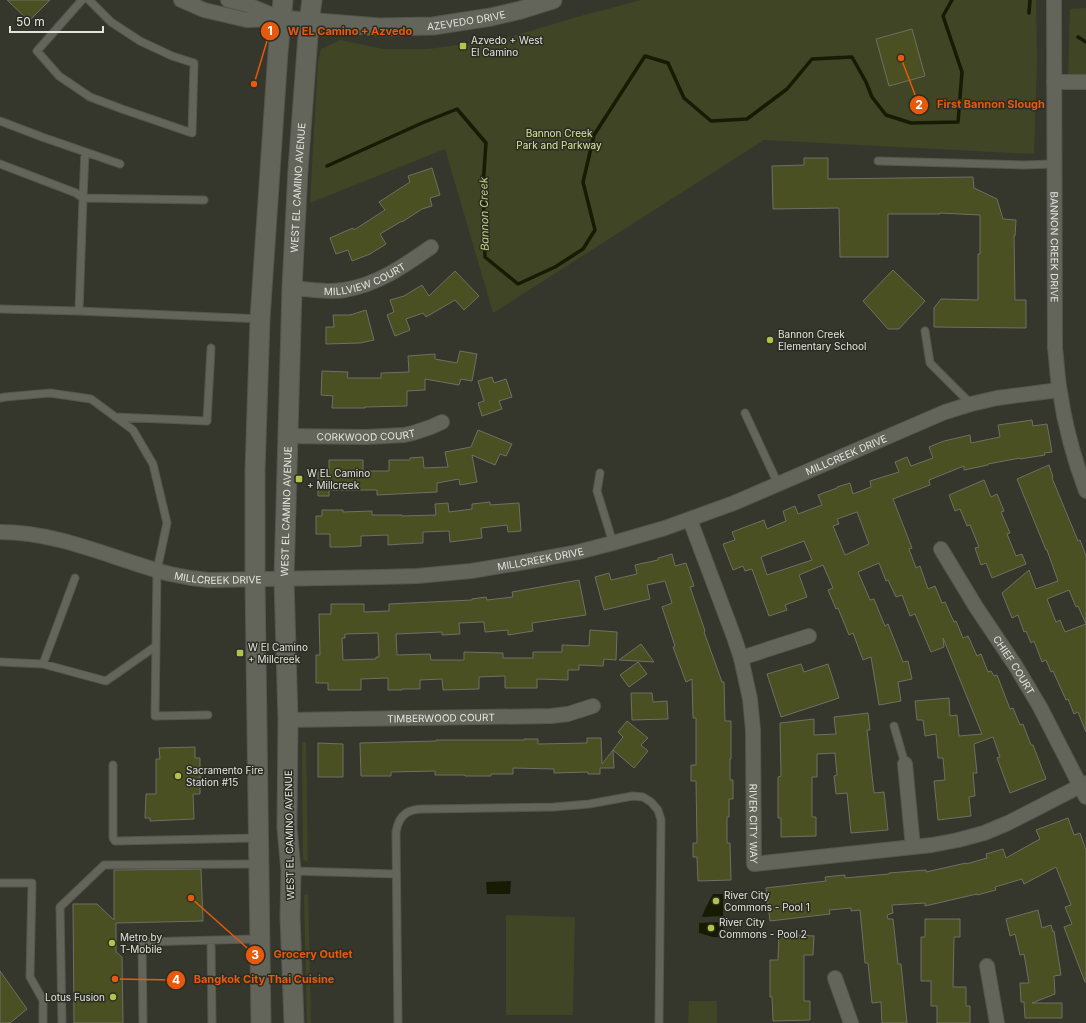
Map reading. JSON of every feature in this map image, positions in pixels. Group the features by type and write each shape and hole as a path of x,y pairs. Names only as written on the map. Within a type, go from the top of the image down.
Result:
{"main road":[{"path":"261,1023 255,471 260,319 283,0"},
{"name":"WEST EL CAMINO AVENUE","path":"294,1023 290,916 291,871 288,828 288,720 284,579 292,288 298,170 312,0"}],"street":[{"path":"181,0 204,10 247,20 281,19"},
{"path":"228,0 248,5 281,19"},
{"name":"AZEVEDO DRIVE","path":"281,19 379,27 433,26 491,17 528,4 551,0"},
{"name":"BANNON CREEK DRIVE","path":"1054,0 1054,332 1059,390 1066,429 1086,491"},
{"path":"1054,82 1086,82"},
{"name":"MILLVIEW COURT","path":"292,288 333,291 363,286 381,279 410,262 431,247"},
{"name":"MILLCREEK DRIVE","path":"0,532 38,534 62,540 170,574 209,580 381,578 471,570 578,552 665,528 734,503 946,412 997,398 1059,390"},
{"name":"CORKWOOD COURT","path":"288,436 366,437 404,435 442,422"},
{"name":"RIVER CITY WAY","path":"690,520 741,658 750,699 753,730 754,864 932,845 958,840 984,833 1008,824 1084,788"},
{"name":"CHIEF COURT","path":"941,549 976,607 1037,701 1084,788"},
{"path":"741,658 809,636"},
{"name":"TIMBERWOOD COURT","path":"288,720 551,716 568,714 593,706"},
{"path":"905,764 913,847"},
{"path":"987,966 997,1023"},
{"path":"835,978 851,1023"}],"lane":[{"path":"82,0 38,51 59,76 90,97 192,133 194,63 172,56 140,41 111,22 89,0"},
{"path":"0,121 120,164"},
{"path":"79,311 85,152"},
{"path":"878,161 1023,165 1054,164"},
{"path":"0,164 76,193 83,198 204,200"},
{"path":"0,309 260,319"},
{"path":"925,331 930,363 971,404"},
{"path":"114,417 207,421 210,348"},
{"path":"0,398 5,396 50,393 91,399 133,430 153,464 167,523 157,570 155,716 208,714"},
{"path":"745,413 778,484"},
{"path":"600,473 597,491 613,543"},
{"path":"43,664 75,578"},
{"path":"0,662 43,664 106,681 156,646"},
{"path":"894,726 905,764"},
{"path":"113,765 113,838 115,841 258,838"},
{"path":"398,1023 396,832 397,825 402,817 409,811 418,808 554,807 589,804 632,796 643,798 651,802 658,810 661,820 659,1023"},
{"path":"62,1023 60,907 104,865 259,864"},
{"path":"291,871 396,874"},
{"path":"0,883 32,883 30,978 43,1000 43,1023"},
{"path":"142,1023 142,942 260,939"},
{"path":"210,941 212,1023"}],"green space":[{"name":"Bannon Creek Park and Parkway","path":"641,0 1036,0 1037,61 1034,154 764,140 493,313 445,149 310,203 318,61 321,49 340,40 384,49 428,49 503,39"},
{"path":"1086,8 1086,74 1068,75 1070,9"},
{"path":"302,742 306,742 308,862 303,860"},
{"path":"308,894 311,1023 307,1023 304,895"},
{"path":"506,915 575,917 573,1015 506,1015"},
{"path":"689,1001 717,1001 717,1023 688,1023"}],"shaded area":[{"path":"511,881 510,894 487,894 486,882"},
{"name":"River City Commons - Pool 1","path":"713,894 723,894 723,916 702,917 705,909"},
{"name":"River City Commons - Pool 2","path":"723,922 723,937 713,937 699,933 699,923"}],"building":[{"path":"7,0 50,0 29,21"},
{"path":"912,29 925,76 889,86 876,39"},
{"path":"804,158 828,158 828,179 973,177 974,188 997,199 1003,219 1016,220 1014,236 1015,300 1026,300 1026,328 934,327 934,308 941,299 978,300 980,215 940,213 888,214 888,257 840,257 839,208 773,209 772,166 804,165"},
{"path":"432,168 440,195 430,198 432,206 422,209 380,234 386,244 370,254 352,261 348,250 336,254 330,238 353,228 354,230 385,210 379,202 410,182 408,176"},
{"path":"893,270 925,301 899,329 888,329 863,301"},
{"path":"455,271 479,296 464,310 455,300 426,317 423,313 406,319 410,330 395,336 387,315 394,312 390,300 404,296 422,285 429,296"},
{"path":"366,310 374,340 360,343 326,344 326,327 334,327 333,315 350,315"},
{"path":"460,351 477,354 472,381 461,379 459,385 425,379 425,390 407,391 407,406 332,408 333,396 321,395 322,371 348,372 347,378 381,378 381,373 409,372 408,356 435,354 435,359 457,363"},
{"path":"492,377 494,383 506,379 512,397 499,401 502,409 482,416 478,403 484,401 478,381"},
{"path":"1032,420 1033,426 1047,424 1052,452 1044,453 1045,455 1020,458 964,470 964,466 929,480 930,485 893,499 912,548 909,549 916,568 920,566 928,589 935,586 942,603 945,602 954,622 956,621 963,638 968,636 977,656 981,654 988,672 991,671 994,676 997,675 1010,709 1013,708 1020,725 1023,724 1031,745 1033,745 1046,779 1010,793 997,758 1000,757 993,737 974,744 977,773 973,773 975,796 969,797 971,816 938,820 934,781 945,780 943,758 938,758 936,734 925,736 923,720 917,720 915,701 949,698 950,716 957,715 959,736 982,734 943,638 944,647 931,652 915,614 910,616 902,595 896,597 888,580 886,581 879,563 858,572 870,600 874,599 885,626 888,624 903,662 908,661 912,679 898,682 901,701 879,705 871,657 863,660 853,633 849,635 838,608 836,609 828,590 833,588 823,565 799,575 807,597 785,605 787,610 769,616 752,569 745,571 743,566 733,570 723,544 735,540 732,532 764,520 767,529 786,521 783,511 795,506 798,514 822,505 818,495 837,487 850,483 853,494 871,487 870,481 899,472 895,462 907,457 911,466 933,458 929,447 944,441 970,435 971,443 1000,437 998,425","holes":["857,512 869,544 845,555 833,526 839,524 837,519","804,541 812,560 767,575 761,557"]},
{"path":"478,430 512,444 506,456 500,454 495,465 472,455 477,482 460,485 459,479 437,483 437,492 377,495 377,490 329,490 329,496 318,496 318,472 329,472 329,460 363,460 363,471 389,471 389,460 410,460 410,458 423,457 424,468 448,467 445,452 471,447"},
{"path":"1049,465 1052,478 1078,541 1080,540 1086,556 1086,624 1086,732 1078,712 1074,714 1053,671 1051,672 1046,660 1042,662 1034,641 1031,643 1026,631 1024,632 1018,615 1012,618 1002,593 1029,570 1036,589 1058,581 1047,550 1017,479","holes":["1069,590 1076,607 1078,606 1086,624 1065,632 1060,620 1056,622 1047,599"]},
{"path":"984,480 991,497 997,494 1004,511 1001,512 1010,533 1007,534 1016,556 1022,554 1026,564 992,578 986,563 981,565 975,548 979,547 970,525 967,526 960,509 955,511 949,495"},
{"path":"490,502 490,505 519,503 521,531 508,532 507,525 481,528 482,538 450,542 449,531 423,532 423,543 388,545 388,535 361,536 361,546 344,547 330,547 330,534 316,534 316,516 322,516 322,510 343,510 343,512 372,511 372,515 436,515 435,504 448,503 449,512 472,509 472,504"},
{"path":"672,554 675,566 686,563 694,586 690,587 705,631 704,632 722,682 724,682 725,721 731,721 730,780 733,780 733,799 729,799 727,843 730,843 731,880 698,881 697,857 693,857 693,843 697,843 696,781 691,781 691,765 696,765 696,718 693,718 692,679 686,682 673,647 675,646 662,607 672,603 665,581 647,585 650,599 604,610 595,577 609,573 611,580 637,574 635,565 658,560 658,558"},
{"path":"579,580 586,615 532,623 533,631 508,635 508,630 485,632 484,622 459,623 460,634 442,635 442,632 396,634 397,655 430,654 431,660 464,660 464,652 503,653 503,658 533,658 533,652 562,652 562,645 589,646 590,630 617,632 616,660 604,659 603,666 579,665 579,670 568,670 568,680 537,679 537,688 505,688 505,676 479,677 479,689 443,690 442,679 420,680 420,689 402,690 388,690 388,678 361,679 361,690 328,690 328,683 316,683 316,655 320,655 319,614 331,614 331,604 364,604 364,612 389,611 389,604 472,600 486,597 487,600 513,597 512,592","holes":["378,633 379,657 376,657 376,659 343,660 342,638 345,638 345,634"]},
{"path":"641,644 654,662 619,660"},
{"path":"638,662 647,674 629,687 620,675"},
{"path":"801,664 804,672 828,664 839,698 781,717 767,674"},
{"path":"631,693 652,693 653,702 667,701 668,719 632,720"},
{"path":"868,713 870,730 867,730 874,793 884,792 888,830 851,833 847,793 836,794 834,776 837,775 835,753 817,754 817,777 812,777 812,817 816,817 816,836 781,837 781,818 778,818 778,777 781,776 780,723 814,719 814,735 836,734 834,717"},
{"path":"627,721 648,738 641,745 648,751 634,768 613,750 614,768 600,768 600,774 588,774 588,772 554,773 554,769 513,768 513,774 491,774 491,776 435,775 435,771 391,772 391,776 361,776 360,743 436,740 538,739 538,744 587,743 587,738 601,738 602,764 623,737 618,732"},
{"path":"318,743 343,744 343,777 318,777"},
{"name":"Sacramento Fire Station #15","path":"195,747 195,758 200,758 200,794 193,794 194,819 150,821 150,818 145,818 146,794 156,794 156,759 160,759 159,748"},
{"path":"1068,818 1074,835 1080,833 1086,850 1086,982 1064,927 1072,924 1065,907 1071,905 1056,867 1024,884 1022,879 995,887 996,890 977,895 925,906 925,903 892,905 893,913 887,915 888,919 893,919 898,964 901,964 907,1023 882,1023 881,1002 872,1003 868,963 865,963 860,910 851,911 851,908 829,910 830,914 770,921 766,888 826,881 825,877 845,875 845,878 926,870 926,872 987,858 986,854 1003,849 1006,858 1040,839 1036,830"},
{"path":"201,869 203,921 116,923 116,952 122,957 123,1023 74,1023 73,904 97,904 114,920 114,870"},
{"path":"1038,910 1042,928 1051,925 1053,932 1054,931 1061,975 1054,976 1055,994 1032,1003 1062,1003 1062,1018 1025,1018 1024,1002 1021,1002 1020,983 1029,983 1024,954 1020,955 1015,934 1010,936 1006,919"},
{"path":"925,919 960,919 960,937 954,937 953,987 966,987 966,1006 970,1006 970,1023 937,1023 937,1006 931,1006 931,981 921,981 921,937 925,937"},
{"path":"779,934 814,936 813,955 804,955 804,1001 810,1001 810,1020 773,1021 772,997 770,997 770,960 778,960"},
{"path":"0,971 27,1009 10,1023 0,1023"}],"waterway":[{"name":"Bannon Creek","path":"327,166 422,123 457,109 486,143 483,186 485,257 518,284 555,267 583,249 595,230 583,182 594,135 645,56 668,63 684,98 711,121 747,119 787,89 812,59 852,57 866,82 872,97 886,115 911,123 958,122 962,72 943,16 952,0"},
{"name":"Bannon Creek","path":"1029,13 1030,0"},
{"name":"Bannon Creek","path":"1078,37 1086,42"}],"place":[{"name":"Azvedo + West El Camino","path":"463,46"},
{"name":"First Bannon Slough","path":"901,58"},
{"name":"W EL Camino + Azvedo","path":"254,84"},
{"name":"Bannon Creek Elementary School","path":"770,340"},
{"name":"W EL Camino + Millcreek","path":"299,479"},
{"name":"W El Camino + Millcreek","path":"240,653"},
{"name":"Sacramento Fire Station #15","path":"178,776"},
{"name":"Grocery Outlet","path":"191,898"},
{"name":"River City Commons - Pool 1","path":"716,901"},
{"name":"River City Commons - Pool 2","path":"711,928"},
{"name":"Metro by T-Mobile","path":"112,943"},
{"name":"Bangkok City Thai Cuisine","path":"115,979"},
{"name":"Lotus Fusion","path":"113,997"}]}
